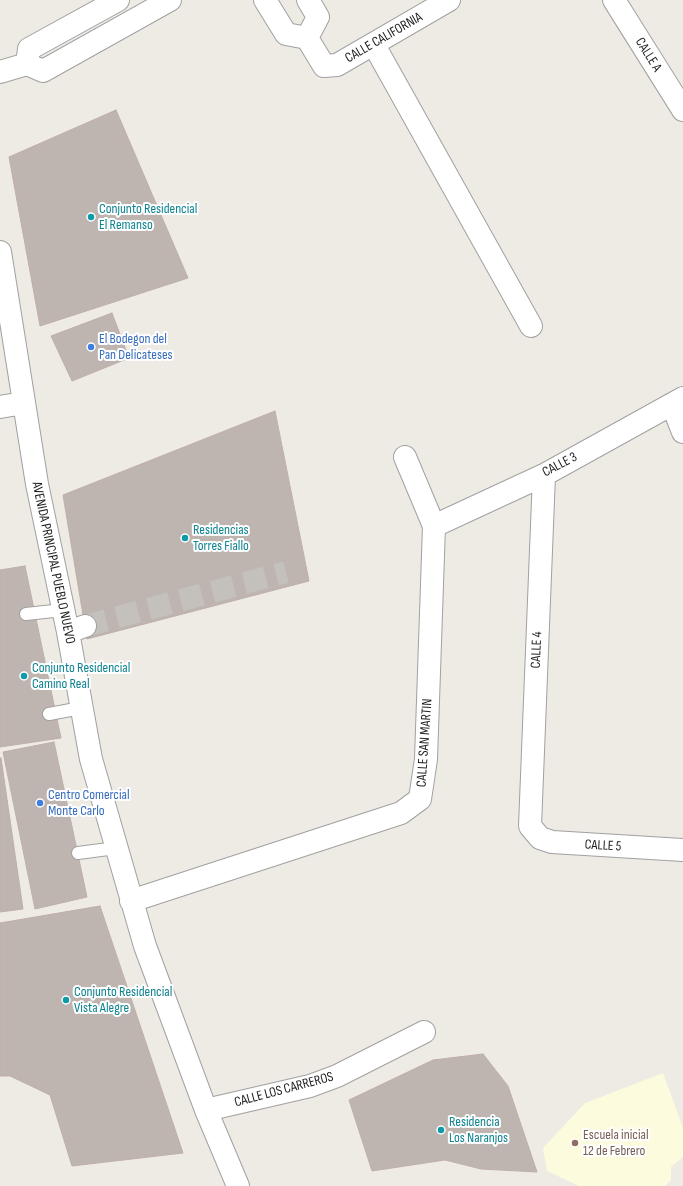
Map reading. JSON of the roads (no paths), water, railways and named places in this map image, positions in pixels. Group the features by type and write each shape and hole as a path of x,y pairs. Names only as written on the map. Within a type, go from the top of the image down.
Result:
{"street":[{"path":"28,64 29,49 118,0"},
{"path":"0,72 28,64 43,70 170,0"},
{"path":"265,0 286,34 307,38 318,17 308,0"},
{"name":"CALLE CALIFORNIA","path":"307,38 324,66 337,65 374,45 449,0"},
{"name":"CALLE A","path":"614,0 683,110"},
{"path":"374,45 531,326"},
{"name":"AVENIDA PRINCIPAL PUEBLO NUEVO","path":"0,252 8,357 24,403 37,484 63,610 76,629 81,708 91,759 145,946 206,1110 238,1186"},
{"path":"677,401 683,432"},
{"name":"CALLE 3","path":"434,526 544,474 677,401"},
{"path":"0,407 24,403"},
{"name":"CALLE SAN MARTIN","path":"131,901 401,813 420,799 424,780 427,744 434,526 405,457"},
{"name":"CALLE 4","path":"530,826 544,474"},
{"name":"CALLE 5","path":"530,826 540,838 552,842 683,850"},
{"name":"CALLE LOS CARREROS","path":"206,1110 310,1086 337,1076 424,1032"}],"lane":[{"path":"26,614 63,610"},
{"path":"50,714 81,708"},
{"path":"78,853 116,848"}],"tunnel":[{"path":"85,626 286,572"}],"place":[{"name":"Conjunto Residencial El Remanso","path":"91,217"},
{"name":"El Bodegon del Pan Delicateses","path":"91,347"},
{"name":"Residencias Torres Fiallo","path":"185,538"},
{"name":"Conjunto Residencial Camino Real","path":"24,676"},
{"name":"Centro Comercial Monte Carlo","path":"40,803"},
{"name":"Conjunto Residencial Vista Alegre","path":"66,1000"},
{"name":"Residencia Los Naranjos","path":"441,1130"},
{"name":"Escuela inicial 12 de Febrero","path":"575,1143"}]}
